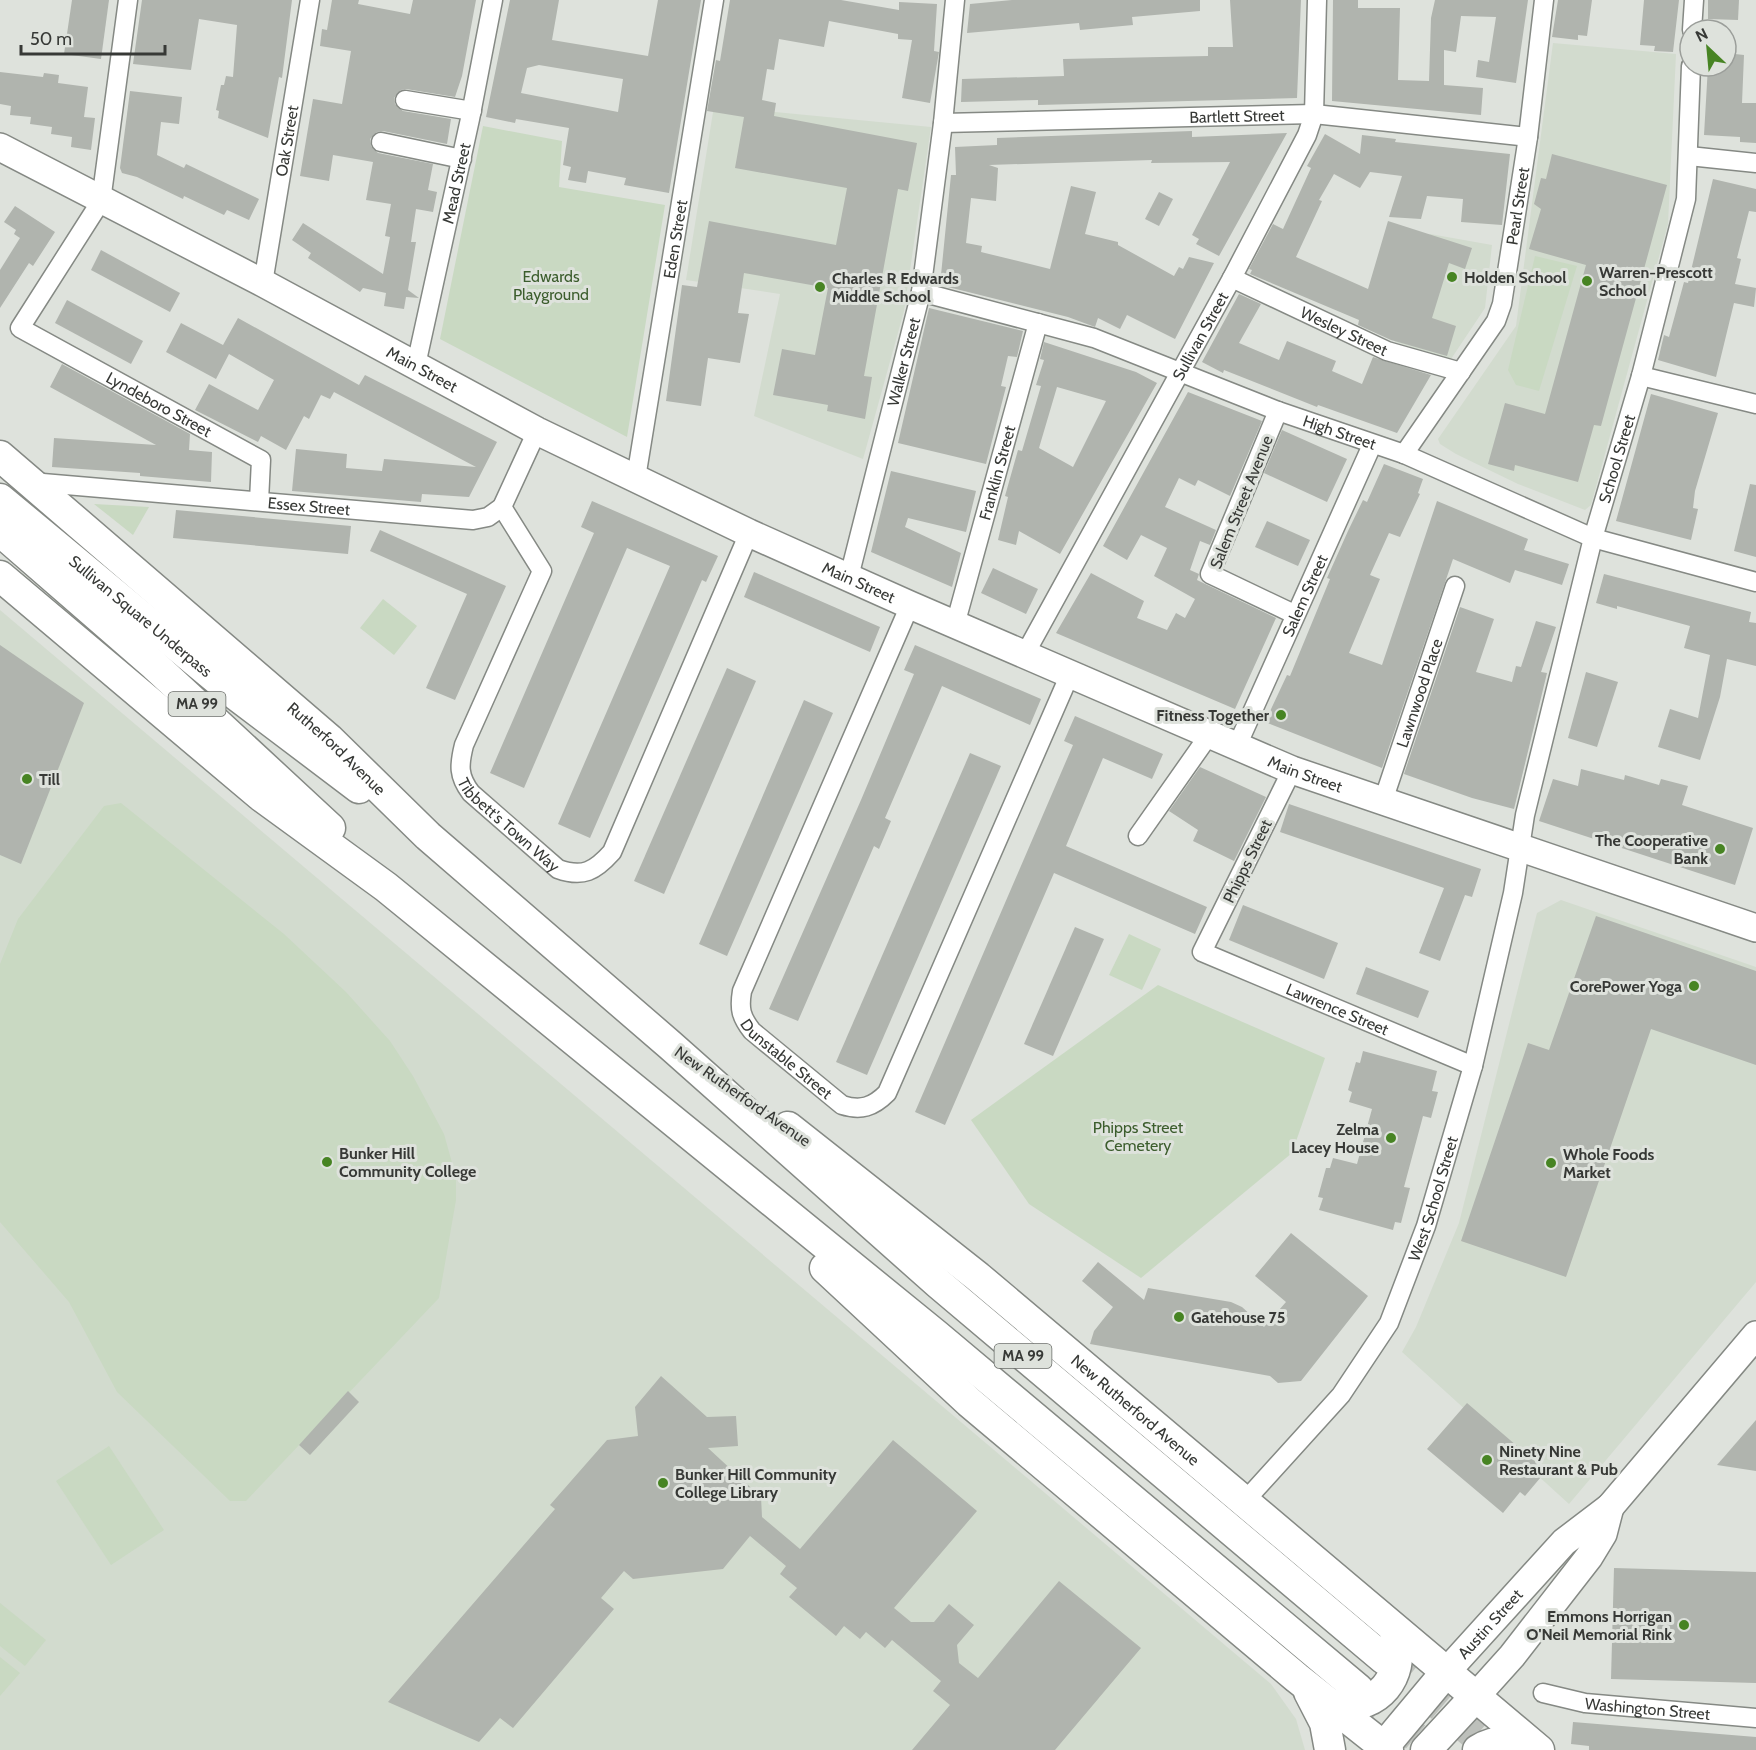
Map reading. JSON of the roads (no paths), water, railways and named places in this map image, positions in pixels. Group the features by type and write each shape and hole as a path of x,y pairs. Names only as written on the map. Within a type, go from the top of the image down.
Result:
{"main road":[{"name":"Main Street","path":"0,147 263,283 537,431 749,533 910,605 1292,770 1756,928"},
{"name":"Rutherford Avenue","path":"0,456 329,739 428,836 670,1045"},
{"name":"Sullivan Square Underpass","path":"0,499 319,761 428,836"},
{"name":"Sullivan Square Underpass","path":"0,531 72,592 268,768 386,887"},
{"path":"0,576 261,796 386,887"},
{"name":"MA 99","path":"386,887 1045,1424 1358,1689"},
{"name":"New Rutherford Avenue","path":"670,1045 778,1120 842,1168 978,1277 1538,1750"},
{"name":"New Rutherford Avenue","path":"670,1045 963,1306 1384,1659"},
{"path":"645,1099 952,1387 1384,1749"},
{"name":"Austin Street","path":"1384,1749 1447,1671 1558,1548 1577,1530 1610,1507 1756,1335"},
{"name":"Austin Street","path":"1426,1750 1512,1656 1589,1557 1603,1534 1610,1507"},
{"path":"1326,1700 1346,1705 1362,1703 1378,1695 1390,1683 1396,1672 1398,1655 1394,1637 1386,1622"},
{"path":"1297,1678 1322,1715 1330,1750"},
{"path":"1478,1750 1493,1743 1506,1741 1538,1750"}],"street":[{"path":"101,201 128,0"},
{"name":"Oak Street","path":"263,283 310,0"},
{"name":"Mead Street","path":"416,365 462,159 493,0"},
{"name":"Eden Street","path":"636,478 714,0"},
{"name":"Walker Street","path":"849,577 921,292 943,123 955,0"},
{"name":"Sullivan Street","path":"1025,654 1232,278 1307,135 1314,114 1317,0"},
{"name":"Pearl Street","path":"1404,454 1496,321 1502,304 1528,137 1544,0"},
{"path":"1693,18 1694,0"},
{"name":"School Street","path":"1520,848 1525,815 1593,538 1641,376 1686,199 1691,78"},
{"path":"405,100 472,111"},
{"name":"Bartlett Street","path":"943,123 1314,114 1528,137"},
{"path":"381,142 462,159"},
{"path":"1689,156 1756,163"},
{"name":"Lyndeboro Street","path":"101,201 20,328 261,460 259,501"},
{"name":"Wesley Street","path":"1232,278 1387,351 1461,372"},
{"name":"High Street","path":"921,292 1094,338 1180,370 1278,411 1372,445 1404,454 1593,538 1756,582"},
{"name":"Franklin Street","path":"955,625 1038,323"},
{"path":"1641,376 1756,404"},
{"name":"Salem Street Avenue","path":"1278,411 1210,574 1294,614"},
{"path":"502,507 537,431"},
{"name":"Salem Street","path":"1237,746 1294,614 1372,445"},
{"name":"Essex Street","path":"31,482 473,520 488,517 502,507"},
{"name":"Tibbett's Town Way","path":"502,507 542,571 464,745 459,767 463,782 471,793 558,869 573,874 596,867 612,852 749,533"},
{"name":"Lawnwood Place","path":"1383,801 1455,586"},
{"name":"Dunstable Street","path":"910,605 742,991 739,1007 743,1019 752,1031 842,1105 858,1109 866,1107 887,1092 1070,674"},
{"path":"1138,836 1209,735"},
{"name":"Phipps Street","path":"1202,952 1292,770"},
{"name":"West School Street","path":"1244,1502 1341,1395 1389,1323 1426,1226 1473,1066 1513,893 1520,848"},
{"name":"Lawrence Street","path":"1202,952 1473,1066"},
{"name":"Washington Street","path":"1543,1693 1580,1703 1756,1718"}],"tunnel":[{"path":"1384,1659 1492,1750"},
{"path":"1358,1689 1431,1750"}],"place":[{"name":"Holden School","path":"1452,277"},
{"name":"Warren-Prescott School","path":"1587,281"},
{"name":"Charles R Edwards Middle School","path":"820,287"},
{"name":"Fitness Together","path":"1281,715"},
{"name":"Till","path":"27,779"},
{"name":"The Cooperative Bank","path":"1720,849"},
{"name":"CorePower Yoga","path":"1694,986"},
{"name":"Zelma Lacey House","path":"1391,1138"},
{"name":"Bunker Hill Community College","path":"327,1162"},
{"name":"Whole Foods Market","path":"1551,1163"},
{"name":"Gatehouse 75","path":"1179,1317"},
{"name":"Ninety Nine Restaurant & Pub","path":"1487,1460"},
{"name":"Bunker Hill Community College Library","path":"663,1483"},
{"name":"Emmons Horrigan O'Neil Memorial Rink","path":"1684,1625"}],"park label":[{"name":"Edwards Playground","path":"551,285"},
{"name":"Phipps Street Cemetery","path":"1138,1136"}]}
